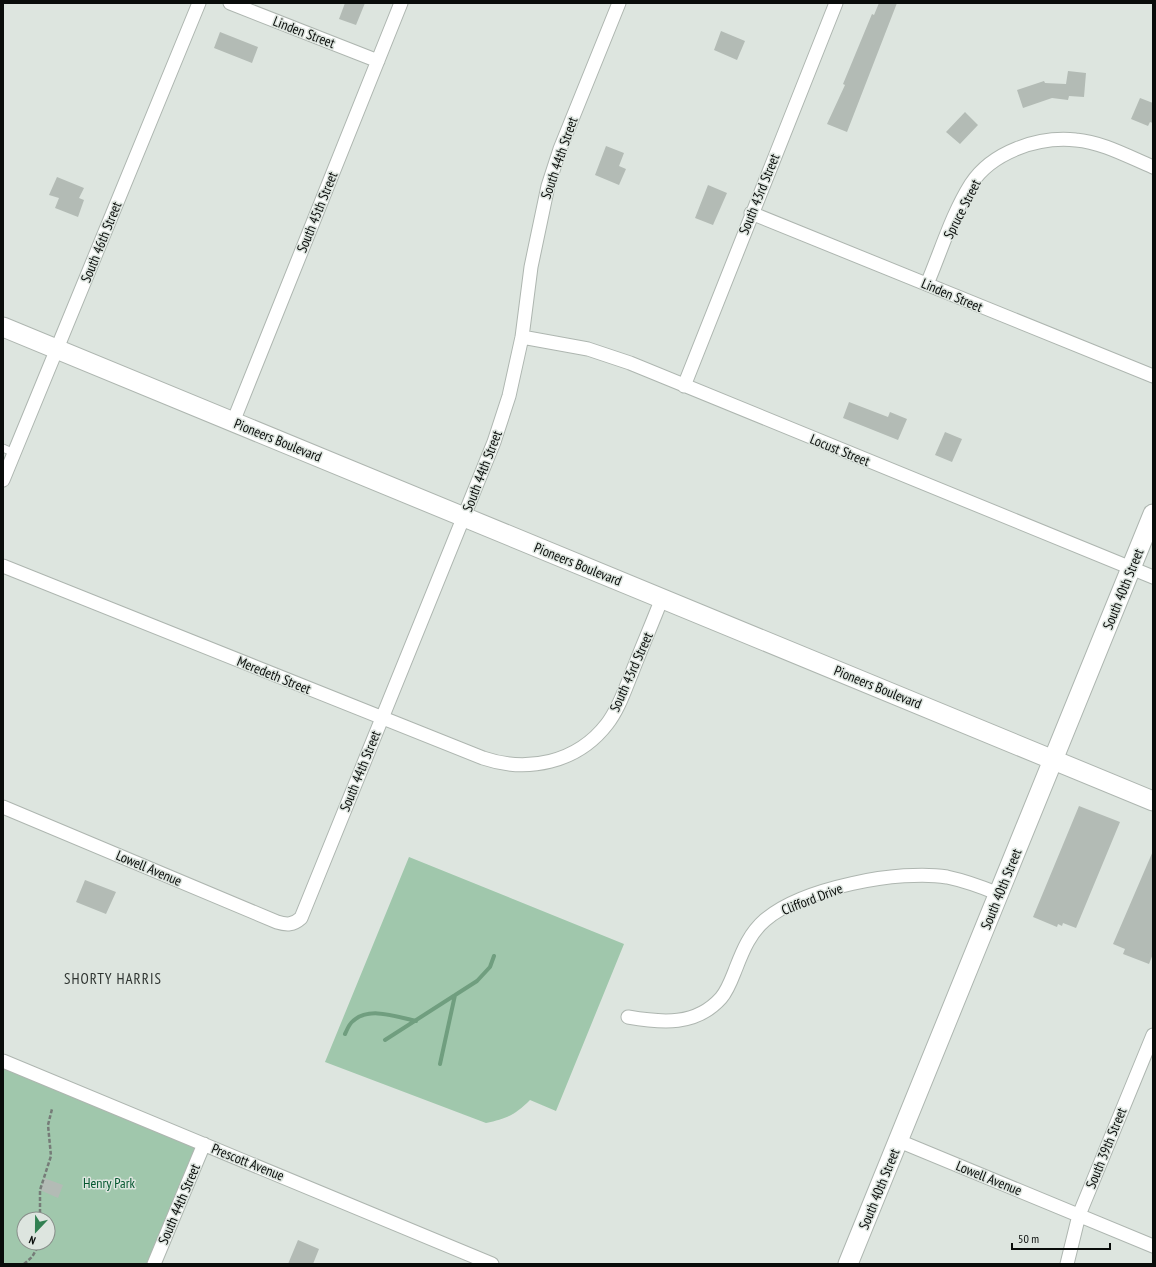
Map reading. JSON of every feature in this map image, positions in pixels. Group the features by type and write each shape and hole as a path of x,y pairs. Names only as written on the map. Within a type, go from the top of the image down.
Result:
{"main road":[{"name":"Pioneers Boulevard","path":"3,327 1153,801"},
{"name":"South 40th Street","path":"848,1264 1153,514"}],"street":[{"name":"South 46th Street","path":"3,480 9,451 57,349 199,3"},
{"name":"Linden Street","path":"230,3 378,61"},
{"name":"South 45th Street","path":"233,422 401,3"},
{"name":"South 44th Street","path":"295,923 301,918 381,717 465,517 494,442 507,403 522,338 531,267 548,186 560,149 619,3"},
{"name":"South 43rd Street","path":"684,386 751,213 836,3"},
{"name":"Spruce Street","path":"927,284 955,216 972,184 983,170 998,158 1017,149 1038,142 1058,139 1076,140 1093,143 1153,167"},
{"name":"Linden Street","path":"751,213 1153,376"},
{"name":"Locust Street","path":"522,338 564,343 610,355 1153,577"},
{"name":"Meredeth Street","path":"3,566 497,763 526,765 548,762"},
{"name":"South 43rd Street","path":"548,762 577,750 593,739 607,724 618,707 662,598"},
{"name":"Lowell Avenue","path":"3,807 277,922 287,925 295,923"},
{"name":"Clifford Drive","path":"628,1017 658,1022 679,1020 698,1015 721,998 728,988 745,945 765,920 797,902 829,890 890,877 924,876 946,877 970,882 999,894"},
{"name":"South 39th Street","path":"1067,1264 1079,1215 1153,1035"},
{"name":"Prescott Avenue","path":"3,1061 492,1264"},
{"name":"Lowell Avenue","path":"899,1141 1153,1246"},
{"name":"South 44th Street","path":"154,1264 204,1144"}],"path":[{"path":"40,1211 40,1190 51,1156 48,1125 52,1109"},
{"path":"24,1264 32,1257 35,1251"}],"green space":[{"path":"409,857 624,944 556,1111 530,1100 510,1116 486,1123 325,1062"},
{"name":"Henry Park","path":"3,1061 204,1144 154,1264 3,1264"}],"building":[{"path":"345,3 365,3 356,25 339,19"},
{"path":"879,3 897,3 847,132 827,124 845,85 843,84 872,14 874,15"},
{"path":"721,31 745,41 737,60 714,50"},
{"path":"220,32 258,47 252,63 214,48"},
{"path":"1068,71 1086,73 1084,97 1069,96 1068,100 1052,98 1023,108 1017,90 1044,81 1045,83 1066,84"},
{"path":"1140,98 1153,103 1153,123 1150,122 1148,126 1131,119"},
{"path":"965,112 978,125 960,144 946,132"},
{"path":"606,146 624,153 619,166 626,169 619,185 595,175"},
{"path":"57,177 84,188 79,198 84,200 78,217 55,208 59,198 49,195"},
{"path":"708,185 727,193 713,225 695,218"},
{"path":"849,402 888,417 890,412 907,419 898,440 843,418"},
{"path":"945,432 962,439 952,462 935,455"},
{"path":"1079,806 1120,822 1076,928 1063,923 1062,926 1058,924 1057,927 1033,917"},
{"path":"1153,851 1153,954 1149,964 1123,954 1125,949 1113,944"},
{"path":"85,880 116,892 106,914 76,902"},
{"path":"44,1178 63,1185 58,1198 40,1190"},
{"path":"298,1240 319,1249 313,1264 288,1264"}],"waterway":[{"path":"385,1040 477,981 490,967 494,956"},
{"path":"440,1064 455,995"},
{"path":"345,1034 352,1022 367,1014 375,1013 392,1015 416,1021"}],"district":[{"name":"SHORTY HARRIS","path":"113,978"}]}
